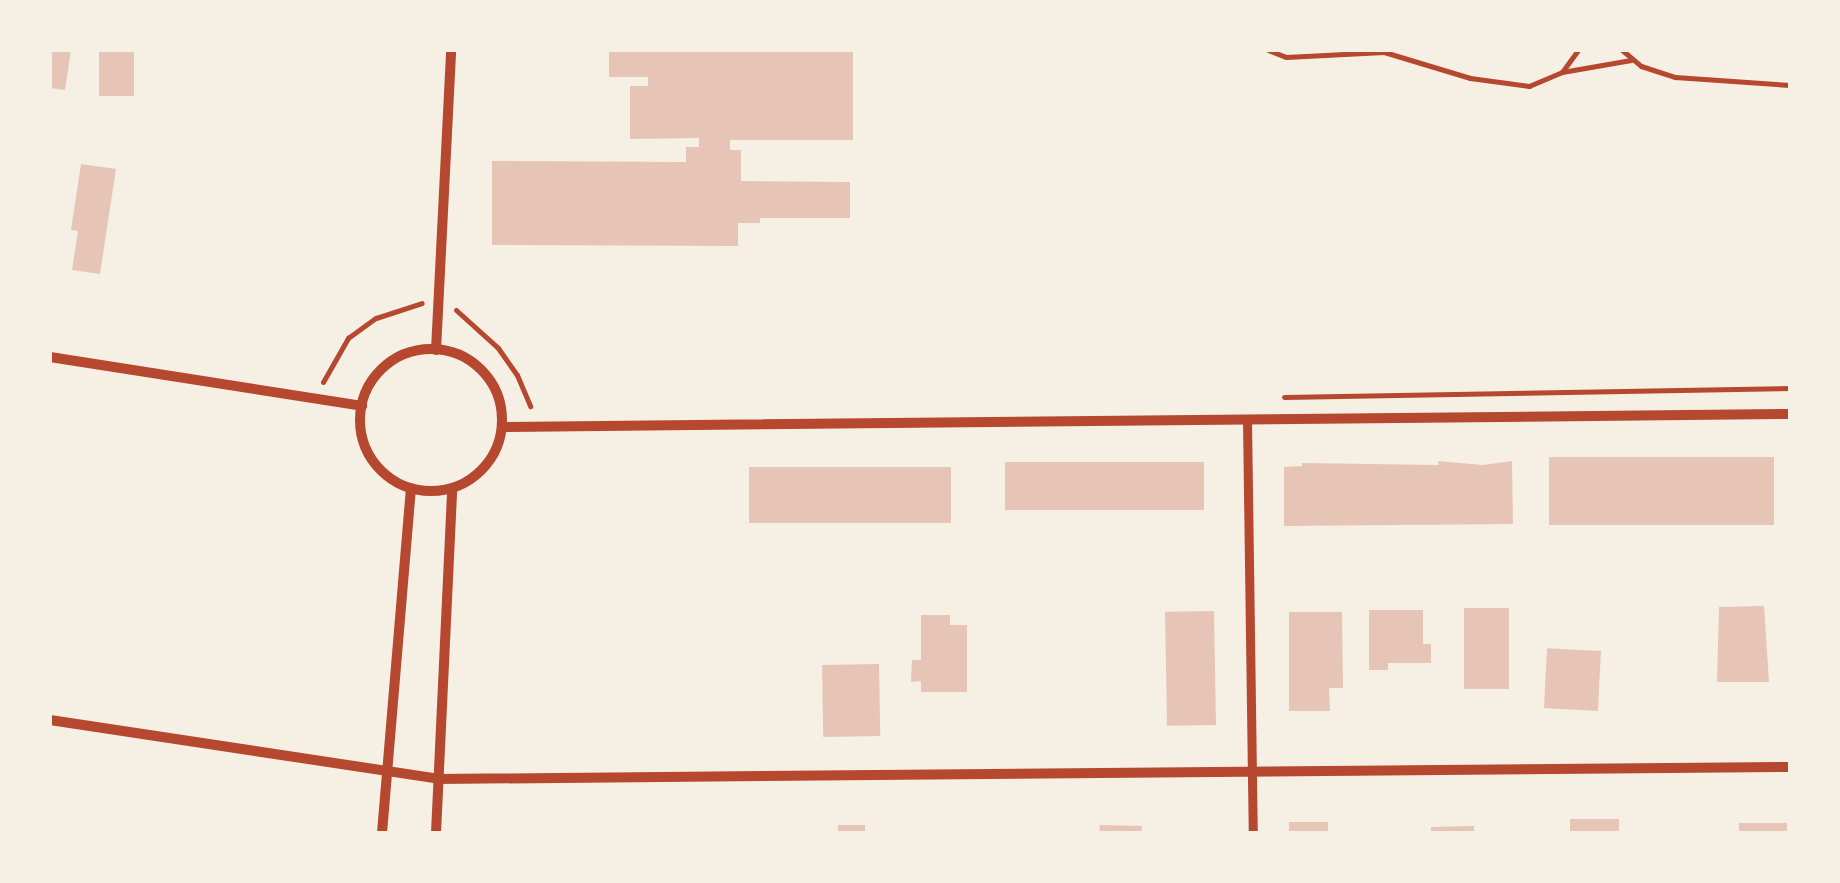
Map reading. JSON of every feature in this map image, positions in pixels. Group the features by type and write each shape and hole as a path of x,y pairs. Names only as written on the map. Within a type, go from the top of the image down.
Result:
{"street":[{"path":"436,350 451,50"},
{"path":"436,350 463,357 485,374 499,399 502,428 486,465 452,488 411,488 384,473 371,457 361,427 362,406 371,383 388,364 410,353 436,350"},
{"path":"50,356 362,406"},
{"path":"502,428 1790,414"},
{"path":"1247,420 1253,833"},
{"path":"382,833 411,488"},
{"path":"436,833 452,488"},
{"path":"50,720 438,778 1790,767"}],"path":[{"path":"1268,50 1286,56 1384,52 1470,78 1529,86 1562,72 1631,60"},
{"path":"1562,72 1578,50"},
{"path":"1622,50 1631,60 1687,80 1790,86"},
{"path":"321,385 348,338 410,304 437,302 465,314 498,348 517,375 532,410"},
{"path":"1271,397 1790,388"}],"building":[{"path":"50,50 71,50 65,90 50,88"},
{"path":"99,50 134,50 134,96 99,96"},
{"path":"609,50 853,50 853,140 730,140 730,150 741,150 741,181 850,182 850,218 760,218 760,223 738,223 738,246 492,245 492,161 686,162 686,147 699,147 699,138 630,139 630,86 648,86 648,77 609,77"},
{"path":"81,164 116,169 100,274 72,270 78,231 71,230"},
{"path":"1549,457 1774,457 1774,525 1549,525"},
{"path":"1438,461 1483,465 1512,461 1513,524 1284,526 1284,467 1302,463 1439,465"},
{"path":"1005,462 1204,462 1204,510 1005,510"},
{"path":"749,467 951,467 951,523 749,523"},
{"path":"1764,606 1769,682 1717,682 1719,607"},
{"path":"1464,608 1509,608 1509,689 1464,689"},
{"path":"1369,610 1423,610 1423,644 1431,644 1431,663 1388,663 1388,670 1369,670"},
{"path":"1214,611 1216,725 1167,726 1165,612"},
{"path":"1289,612 1342,612 1343,688 1329,688 1330,711 1289,711"},
{"path":"921,615 950,615 950,625 967,625 967,692 921,692 921,681 911,682 912,660 921,660"},
{"path":"1547,648 1601,651 1598,711 1544,708"},
{"path":"879,664 880,736 823,737 822,665"},
{"path":"1570,819 1619,819 1619,833 1570,833"},
{"path":"1289,822 1328,822 1328,833 1289,833"},
{"path":"1739,823 1787,823 1787,833 1739,833"},
{"path":"838,825 865,825 865,833 838,833"},
{"path":"1100,825 1142,826 1141,833 1099,833"},
{"path":"1474,826 1474,833 1431,833 1431,827"}]}
